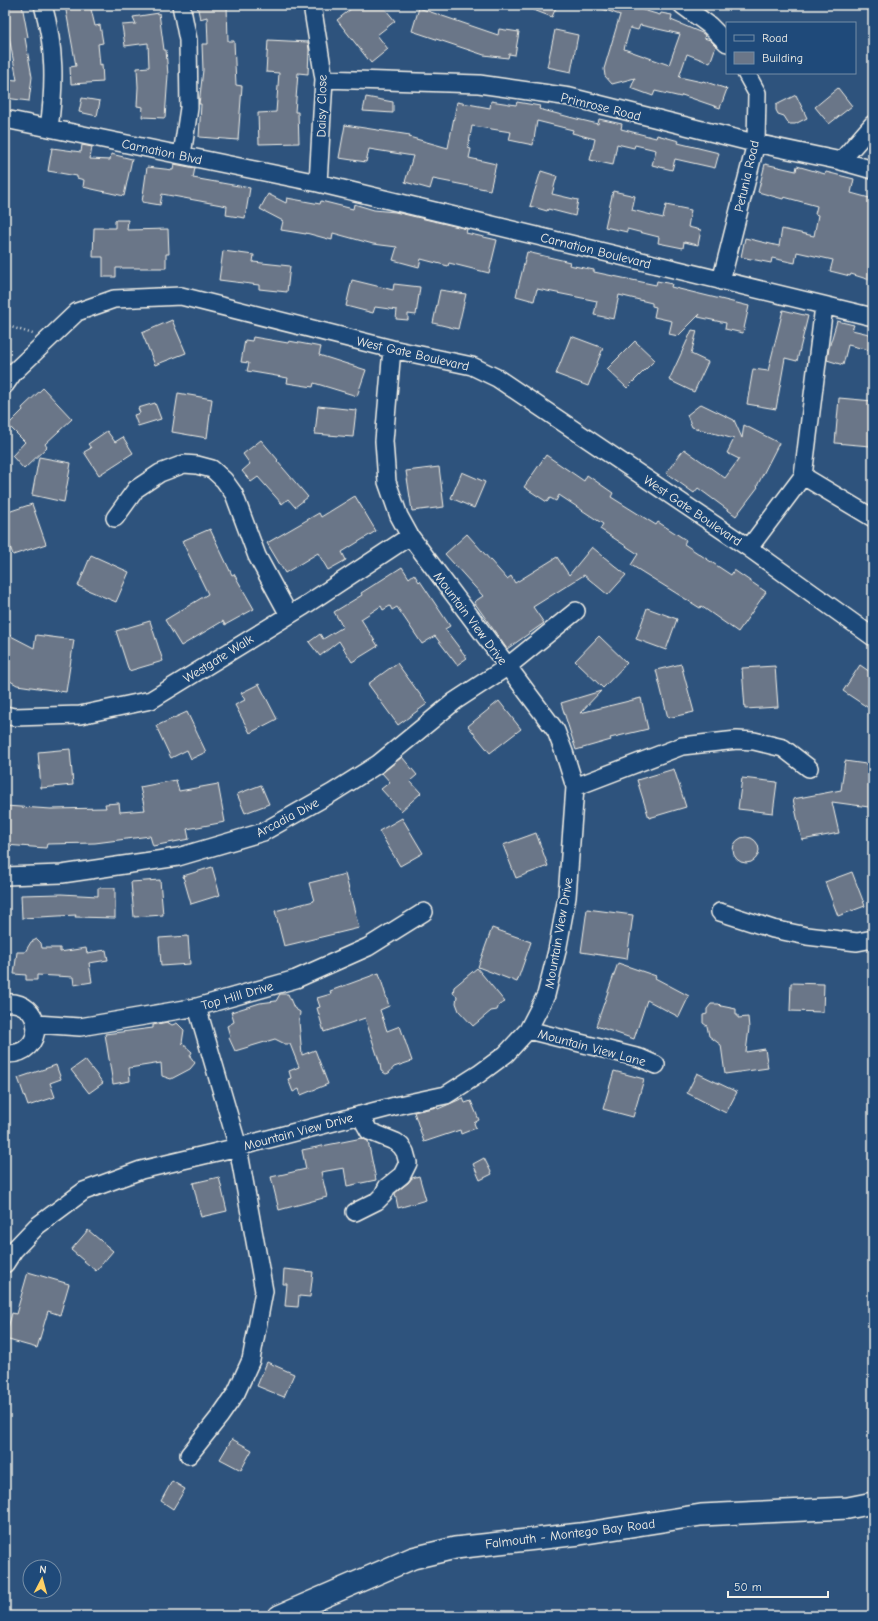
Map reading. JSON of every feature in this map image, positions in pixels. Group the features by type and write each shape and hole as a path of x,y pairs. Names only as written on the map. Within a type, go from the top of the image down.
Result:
{"main road":[{"name":"Falmouth - Montego Bay Road","path":"279,1616 413,1558 455,1548 580,1534 701,1515 848,1508 873,1503"}],"street":[{"path":"43,5 53,58 53,95 49,128"},
{"path":"181,5 188,40 189,108 182,155"},
{"name":"Daisy Close","path":"312,5 324,79 318,183"},
{"path":"682,5 709,25 726,42"},
{"name":"Petunia Road","path":"721,280 756,144 757,93 747,74"},
{"name":"Primrose Road","path":"324,79 479,84 570,97 756,144 841,161 873,170"},
{"name":"Carnation Blvd","path":"5,119 318,183"},
{"path":"841,161 873,124"},
{"name":"Carnation Boulevard","path":"318,183 873,317"},
{"name":"West Gate Boulevard","path":"5,384 14,372 77,312 114,299 182,296 392,349 472,366 497,378 749,548 873,637"},
{"path":"749,548 804,476 824,306"},
{"name":"Mountain View Drive","path":"5,1264 14,1250 38,1226 84,1191 141,1170 446,1095 479,1074 506,1054 528,1030 546,995 557,951 567,897 575,787 556,731 410,536 399,516 386,482 384,441 392,349"},
{"path":"116,518 136,489 160,473 184,464 197,465 212,469 224,480 234,494 257,556 289,615"},
{"path":"804,476 873,518"},
{"name":"Westgate Walk","path":"5,715 14,717 80,714 151,700 289,615 410,536"},
{"name":"Arcadia Dive","path":"5,876 62,874 178,857 263,832 332,793 378,764 455,701 507,667 576,611"},
{"path":"575,787 682,746 737,740 754,741 783,748 809,768"},
{"name":"Top Hill Drive","path":"36,1024 80,1027 197,1007 296,978 368,947 424,912"},
{"path":"720,912 773,929 807,936 856,942 873,939"},
{"path":"5,1003 11,1002 20,1004 33,1016 36,1024 34,1040 29,1047 22,1052 5,1054"},
{"path":"189,1455 220,1416 239,1386 251,1360 264,1291 238,1147 197,1007"},
{"name":"Mountain View Lane","path":"528,1030 640,1058 656,1065"},
{"path":"355,1212 377,1201 387,1188 402,1175 408,1163 405,1152 401,1146 396,1142 369,1131 360,1115"}],"path":[{"path":"5,325 49,338"}],"building":[{"path":"5,5 22,5 28,37 25,38 32,77 29,101 5,98 5,79 17,80 5,15"},
{"path":"65,5 90,5 95,26 100,25 103,43 98,44 100,65 102,64 103,82 71,84 70,67 76,66"},
{"path":"197,5 227,5 228,41 234,41 236,85 242,86 238,140 199,137 201,104 199,104 203,70 202,44 208,44 207,17 200,19"},
{"path":"356,5 382,5 395,21 377,35 388,49 371,63 337,20"},
{"path":"523,5 557,5 552,17"},
{"path":"597,5 626,5 660,15 661,13 672,15 671,20 705,35 704,38 710,40 716,46 710,63 687,54 679,77 703,81 727,89 720,108 682,95 681,97 655,91 653,96 631,88 635,78 612,84 605,76 604,69 620,15 597,7","holes":["640,25 680,34 669,65 624,49 630,28 638,30"]},
{"path":"419,8 498,35 499,29 519,32 515,55 509,54 508,58 484,55 412,31"},
{"path":"159,13 164,50 166,50 168,75 165,118 142,117 143,107 137,106 137,68 149,67 148,43 125,46 122,25 136,24 133,17"},
{"path":"555,30 578,35 571,72 547,67"},
{"path":"268,40 308,42 308,74 298,73 295,112 298,112 299,143 259,144 258,113 276,112 279,73 266,72"},
{"path":"838,88 852,106 829,124 815,107"},
{"path":"796,95 807,118 795,124 789,124 784,116 778,114 776,105"},
{"path":"366,97 393,102 393,113 363,111"},
{"path":"82,98 100,101 97,116 79,112"},
{"path":"491,101 516,105 517,102 540,106 539,109 598,124 599,119 622,124 621,129 656,138 657,135 679,141 678,143 719,153 715,168 675,159 672,170 652,165 656,150 635,145 634,148 617,144 613,165 590,160 595,139 572,133 573,130 537,121 533,145 509,140 511,132 472,126 468,148 471,149 469,158 496,164 490,190 433,179 430,189 405,182 413,156 369,149 366,162 339,158 345,125 410,135 409,137 448,148 457,102 490,108"},
{"path":"82,145 92,147 90,159 110,160 111,154 132,159 124,196 83,187 84,180 77,178 77,176 48,171 52,148 81,152"},
{"path":"174,164 195,168 193,178 250,188 245,218 226,215 227,206 162,194 160,205 142,202 147,167 173,170"},
{"path":"765,164 796,171 797,166 825,174 826,172 854,179 851,193 873,199 873,281 851,274 850,276 830,271 833,260 797,252 795,263 772,258 771,263 741,257 745,238 779,246 782,229 814,236 818,215 815,214 817,206 758,192"},
{"path":"541,171 557,176 552,194 578,200 575,216 530,206"},
{"path":"613,191 635,196 632,210 663,218 666,205 691,210 688,227 701,230 698,245 684,242 683,248 658,243 659,237 627,229 627,232 605,227"},
{"path":"268,194 286,203 287,198 320,204 321,201 353,209 354,204 374,210 395,212 467,229 466,233 497,240 489,273 449,263 448,266 421,259 419,267 393,260 397,247 373,244 333,233 332,240 306,233 281,230 283,221 260,209"},
{"path":"115,220 128,220 127,230 168,229 169,254 166,254 166,268 116,268 116,277 103,277 103,257 93,257 94,228 115,228"},
{"path":"223,251 254,255 253,262 290,266 287,292 259,289 259,285 219,280"},
{"path":"527,252 570,262 569,265 594,270 594,272 656,285 657,281 672,284 671,287 749,306 743,333 725,329 726,323 698,317 700,314 678,336 669,334 672,321 654,317 656,307 652,306 652,303 619,295 614,319 594,315 597,301 537,289 534,301 516,296"},
{"path":"352,280 393,290 394,284 420,287 416,315 408,314 408,320 396,319 397,310 375,307 373,313 346,306"},
{"path":"440,290 466,294 458,329 433,323"},
{"path":"783,310 808,316 797,361 785,358 776,409 747,404 753,369 768,371"},
{"path":"172,320 186,353 155,365 142,333"},
{"path":"837,321 854,325 852,330 873,335 873,351 848,345 843,365 827,360"},
{"path":"692,330 697,331 691,354 708,362 694,392 669,380"},
{"path":"571,336 603,348 588,386 556,374"},
{"path":"253,337 288,343 289,341 321,347 319,355 366,370 357,396 314,383 313,387 287,383 288,378 247,371 249,363 241,362 245,340 252,341"},
{"path":"635,341 655,360 627,388 607,369"},
{"path":"43,388 72,419 45,444 47,447 24,469 12,456 25,442 8,425 23,410 22,408"},
{"path":"178,393 212,399 207,438 172,432"},
{"path":"839,398 873,401 870,446 835,443"},
{"path":"155,403 161,419 138,426 134,415 140,413 138,408"},
{"path":"701,404 734,420 742,438 744,425 779,443 757,486 758,487 736,516 698,488 694,493 666,473 684,449 725,478 739,459 727,453 734,439 692,427 687,415"},
{"path":"318,406 356,410 353,437 315,434"},
{"path":"107,431 115,442 123,437 133,453 99,475 84,452 91,448 88,444"},
{"path":"261,440 308,497 295,507 288,499 282,504 258,477 251,482 242,471 250,464 243,454"},
{"path":"546,455 584,481 587,475 613,493 611,497 656,525 658,522 686,540 684,544 731,575 734,570 766,592 738,632 701,606 700,608 631,565 638,554 600,529 603,524 559,495 556,501 550,498 547,502 524,487"},
{"path":"39,457 71,463 64,502 32,495"},
{"path":"439,467 444,507 412,511 406,471"},
{"path":"462,472 485,482 474,508 451,498"},
{"path":"355,496 376,531 342,552 346,560 328,570 318,553 285,573 267,543 319,513 321,517"},
{"path":"32,504 46,544 13,555 5,532 5,513"},
{"path":"210,529 232,575 234,574 254,609 225,625 223,621 181,646 165,620 208,594 182,541"},
{"path":"467,534 507,579 511,576 515,583 557,557 569,575 592,547 626,575 608,595 584,575 533,607 544,623 507,649 474,602 483,596 445,554"},
{"path":"91,555 129,572 116,602 78,586"},
{"path":"402,567 409,578 414,574 419,582 420,581 450,626 445,629 467,658 457,665 435,636 422,644 397,607 392,610 390,606 383,610 381,606 361,619 378,646 352,662 339,641 320,656 309,642 320,634 323,639 343,627 334,612 362,595 361,593"},
{"path":"647,608 677,619 666,650 636,639"},
{"path":"150,621 163,661 129,671 116,631"},
{"path":"5,633 34,648 36,635 74,640 66,692 17,685 5,678"},
{"path":"599,636 627,663 603,688 575,661"},
{"path":"397,663 427,704 398,725 368,684"},
{"path":"681,664 694,712 668,718 656,670"},
{"path":"860,665 873,674 873,711 843,691"},
{"path":"775,666 778,707 745,709 742,668"},
{"path":"259,684 277,719 250,733 235,705 245,700 241,693"},
{"path":"601,691 580,713 641,698 648,729 610,738 611,740 576,750 561,703"},
{"path":"499,701 521,729 490,753 468,726"},
{"path":"187,712 206,752 191,759 187,750 171,758 156,726"},
{"path":"70,749 73,785 41,788 38,752"},
{"path":"402,757 417,775 410,781 421,793 401,811 381,789 390,782 382,773"},
{"path":"845,761 873,765 869,807 832,802 839,833 802,840 793,799 841,790"},
{"path":"674,769 686,807 649,818 637,780"},
{"path":"742,778 777,782 773,813 738,809"},
{"path":"176,780 179,791 218,784 225,822 187,829 189,839 153,846 150,836 95,843 47,844 46,848 5,845 5,806 51,809 106,808 105,804 119,803 120,812 145,810 140,787"},
{"path":"261,785 269,804 245,813 237,794"},
{"path":"402,818 423,853 400,866 379,831"},
{"path":"536,833 548,866 516,878 503,845"},
{"path":"746,837 755,841 759,850 755,859 746,863 737,859 733,850 737,841"},
{"path":"212,867 220,895 191,904 183,876"},
{"path":"852,872 865,906 838,916 825,882"},
{"path":"345,874 359,928 284,946 275,911 314,901 309,883"},
{"path":"160,880 163,915 134,917 131,882"},
{"path":"98,888 115,888 115,918 75,917 76,915 22,918 21,895 61,894 98,896"},
{"path":"587,909 633,915 627,959 581,952"},
{"path":"492,928 531,942 517,982 478,967"},
{"path":"188,936 190,964 161,966 159,938"},
{"path":"37,939 41,943 42,948 60,948 60,952 86,948 87,953 106,950 108,960 89,963 92,982 74,985 73,977 37,975 37,980 26,980 26,975 14,974 17,952 25,952 31,942"},
{"path":"618,963 656,976 655,978 689,996 679,1017 647,1000 634,1039 596,1026"},
{"path":"477,968 505,1002 499,1005 497,1010 491,1011 473,1026 459,1011 456,1003 457,996 453,993 454,987"},
{"path":"379,973 389,1006 380,1010 387,1031 400,1026 412,1061 394,1067 389,1073 386,1074 381,1071 365,1018 324,1032 317,1008 320,1007 317,998 331,994 330,991"},
{"path":"791,983 824,984 823,1012 790,1011"},
{"path":"280,994 288,994 294,1008 300,1012 299,1022 302,1055 315,1050 328,1084 301,1095 299,1089 293,1092 288,1079 291,1078 289,1071 299,1067 290,1044 285,1044 275,1039 235,1051 229,1038 230,1036 227,1026 234,1022 231,1012 260,1003 276,1001"},
{"path":"711,1004 719,1004 721,1006 736,1009 736,1015 738,1015 738,1018 748,1017 749,1028 746,1052 765,1049 768,1068 725,1074 721,1045 709,1036 707,1026 703,1023 703,1015 707,1014 707,1009"},
{"path":"167,1022 172,1025 177,1023 184,1030 182,1043 192,1052 190,1056 195,1063 190,1069 171,1079 162,1076 161,1063 129,1068 130,1081 113,1084 105,1034 153,1028 153,1025"},
{"path":"85,1060 103,1083 89,1093 71,1070"},
{"path":"56,1065 61,1079 50,1083 55,1097 28,1106 18,1078"},
{"path":"614,1071 644,1079 633,1117 603,1109"},
{"path":"697,1073 737,1092 726,1113 687,1093"},
{"path":"463,1098 465,1103 471,1101 479,1120 474,1123 476,1128 461,1134 460,1130 424,1142 414,1112 437,1107 438,1109"},
{"path":"362,1138 368,1141 376,1180 347,1186 344,1168 321,1172 327,1197 279,1210 271,1177 306,1169 302,1150"},
{"path":"484,1158 492,1174 480,1180 473,1164"},
{"path":"419,1176 426,1200 398,1208 395,1193 412,1178"},
{"path":"219,1177 227,1211 201,1217 193,1183"},
{"path":"88,1230 113,1251 96,1271 71,1250"},
{"path":"284,1269 313,1272 310,1297 299,1296 298,1307 285,1306 287,1284 283,1284"},
{"path":"28,1272 69,1284 60,1315 48,1311 37,1348 5,1339 12,1313 16,1314"},
{"path":"267,1362 294,1374 284,1397 257,1386"},
{"path":"232,1439 252,1450 241,1470 220,1459"},
{"path":"172,1481 185,1489 173,1509 161,1501"}]}
